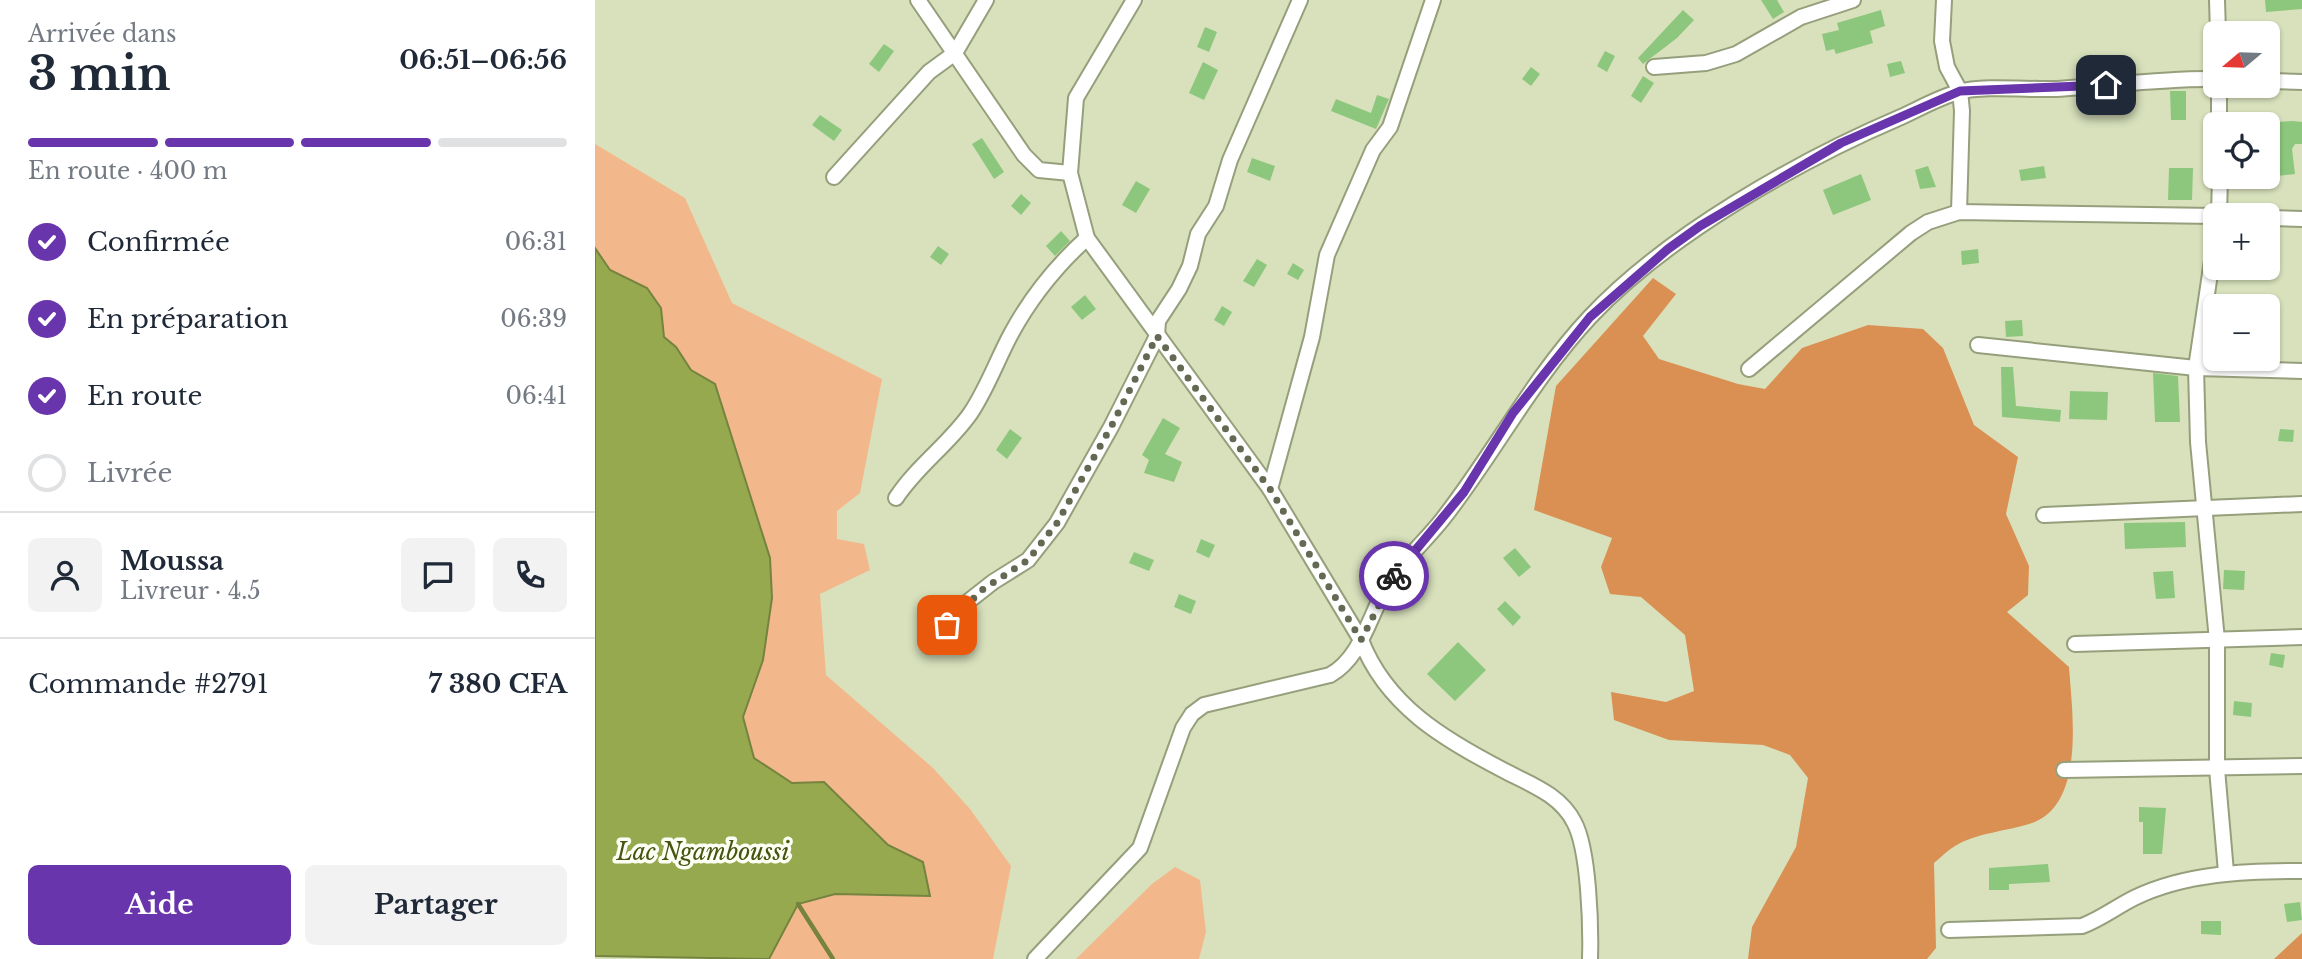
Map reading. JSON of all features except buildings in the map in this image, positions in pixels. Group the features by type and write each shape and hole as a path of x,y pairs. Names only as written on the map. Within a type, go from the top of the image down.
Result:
{"street":[{"path":"918,0 1024,155 1039,170 1070,173"},
{"path":"834,177 929,72 955,53 986,0"},
{"path":"1134,0 1076,98 1070,173 1087,237 1270,489 1361,640 1377,674 1423,722 1563,805 1576,824 1584,856 1590,959"},
{"path":"929,646 973,597 1028,560 1057,523 1111,427 1157,336 1159,320 1179,289 1193,256 1198,234 1216,206 1230,160 1300,0"},
{"path":"1270,489 1312,338 1327,255 1373,150 1390,127 1433,0"},
{"path":"1654,67 1706,63 1736,54 1801,17 1853,0"},
{"path":"1944,0 1942,41 1947,67 1960,91 1959,212"},
{"path":"2217,0 2218,21"},
{"path":"1035,959 1140,848 1183,728 1192,714 1205,705 1330,675 1341,669 1361,640 1397,571 1464,492 1513,413 1546,370 1608,300 1700,226 1841,143 1960,91 2203,80"},
{"path":"2280,81 2302,82"},
{"path":"1749,369 1911,233 1928,222 1959,212 2203,216"},
{"path":"2280,218 2302,219"},
{"path":"896,498 919,467 970,414 1027,308 1045,281 1087,237"},
{"path":"2209,280 2196,368 2198,442 2217,639 2217,769 2226,872"},
{"path":"1978,345 2196,368 2302,372"},
{"path":"2044,515 2302,504"},
{"path":"2075,644 2302,637"},
{"path":"2064,770 2302,766"},
{"path":"1949,930 2082,926 2102,918 2134,898 2226,872 2302,871"}],"shaded area":[{"path":"595,144 685,198 732,303 882,379 860,493 837,511 837,539 864,544 870,570 820,594 826,675 933,768 970,809 1011,866 993,959 769,959 798,904 835,894 930,896 924,862 888,845 824,782 792,783 754,758 743,717 763,659 772,598 715,384 691,370 676,347 664,337 661,308 647,288 610,270 595,248"},
{"path":"1653,278 1676,294 1643,336 1659,359 1738,384 1765,389 1802,348 1868,325 1923,329 1943,348 1974,425 2018,457 2006,514 2029,566 2028,595 2007,612 2069,667 2073,731 2068,777 2061,797 2049,813 2032,823 1963,842 1934,863 1936,948 1927,959 1748,959 1752,927 1796,847 1808,778 1790,755 1763,745 1669,740 1614,720 1611,692 1666,702 1694,691 1685,635 1641,597 1610,594 1601,567 1612,538 1534,510 1556,386"},
{"path":"1175,867 1200,880 1206,932 1199,959 1076,959 1152,884"},
{"path":"2302,933 2302,959 2274,959"}],"water":[{"name":"Lac Ngamboussi","path":"595,248 610,270 647,288 661,308 664,337 676,347 691,370 715,384 770,558 772,598 763,660 743,717 754,758 792,783 824,782 888,845 923,862 930,896 835,894 798,904 769,959 595,956"}],"waterway":[{"path":"798,904 833,959"}],"way so far":[{"path":"947,625 965,604 982,590 1028,560 1057,523 1111,427 1157,336 1270,489 1361,640 1394,576"}],"route":[{"path":"1394,576 1464,492 1513,413 1590,317 1668,249 1700,226 1841,143 1960,91 2106,85"}]}
